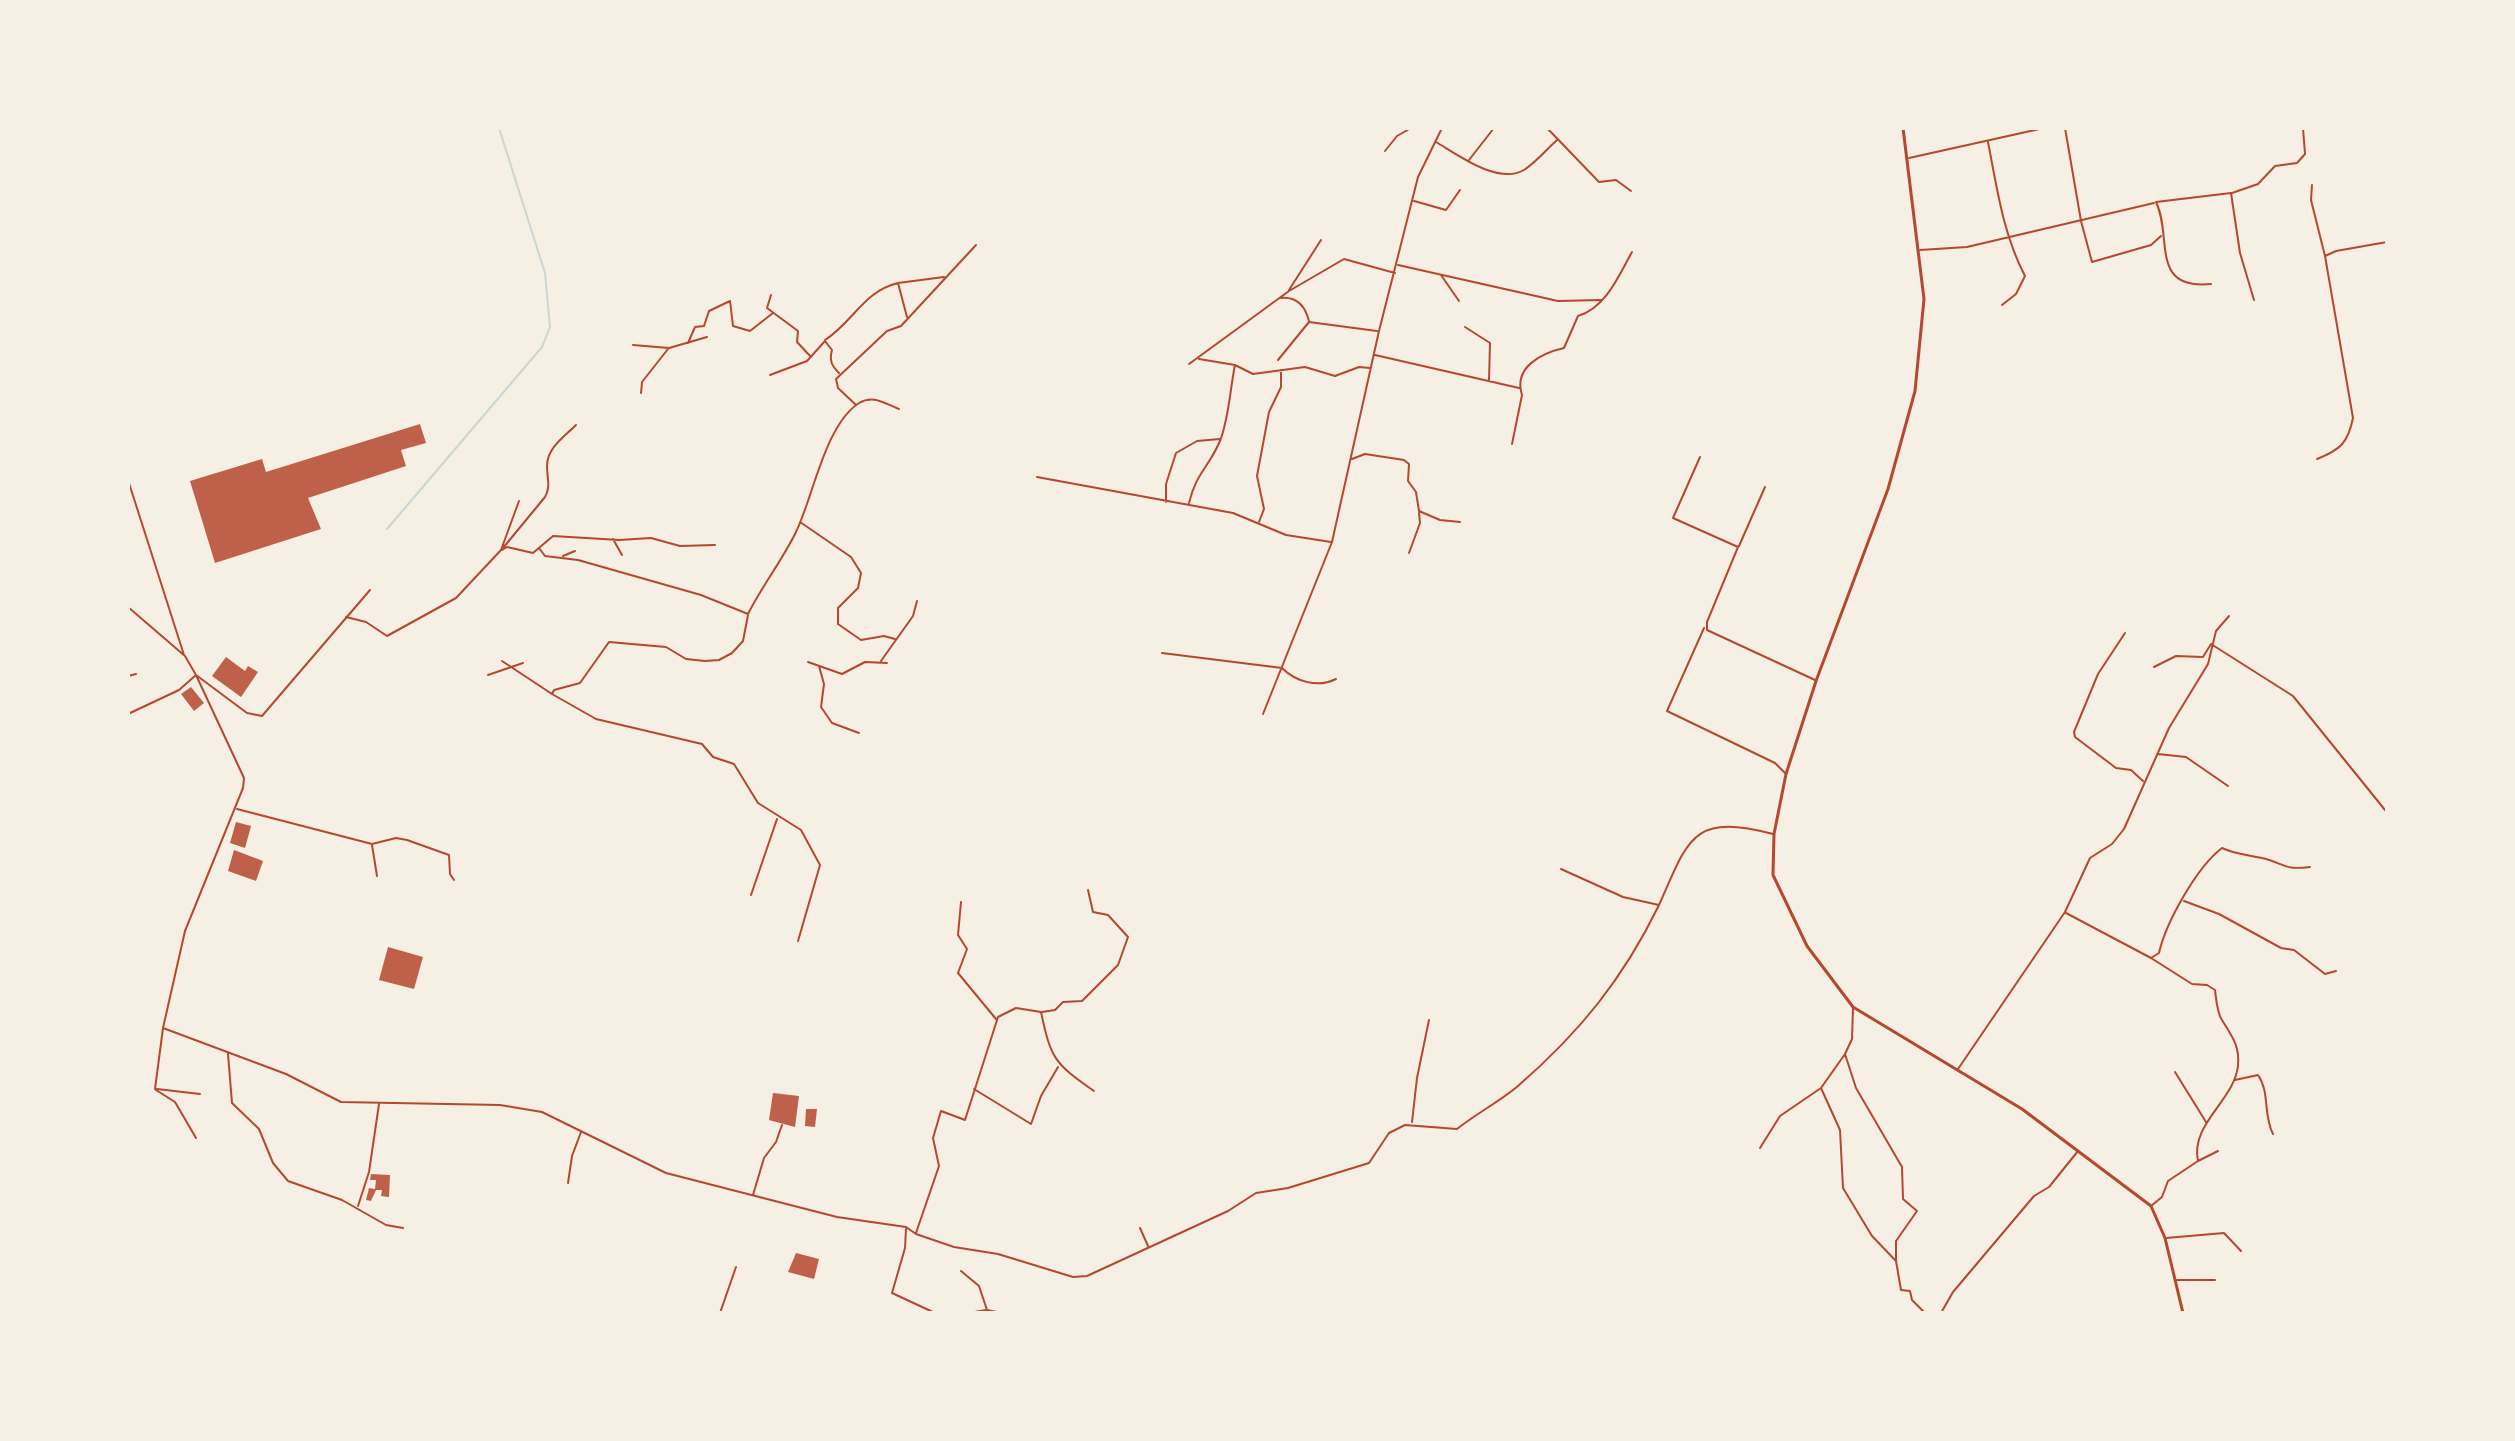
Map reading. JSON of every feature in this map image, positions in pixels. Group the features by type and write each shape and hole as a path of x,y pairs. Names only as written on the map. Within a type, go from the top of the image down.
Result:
{"street":[{"path":"1385,151 1397,136 1411,128"},
{"path":"1263,714 1332,542 1373,355 1418,177 1442,128"},
{"path":"1468,161 1494,128"},
{"path":"1547,128 1599,182 1616,180 1631,191"},
{"path":"1903,128 1924,299 1922,337 1908,424 1888,489 1816,681 1786,774 1774,834 1776,886 1807,946 1853,1007 2022,1109 2151,1206 2165,1238 2183,1313"},
{"path":"1909,158 2044,128"},
{"path":"2065,128 2091,260 2096,263 2151,245 2162,236"},
{"path":"1920,250 1967,247 2156,202 2231,193 2258,184 2275,166 2297,163 2305,154 2303,128"},
{"path":"1435,141 1468,161 1494,171 1513,173 1523,171 1557,140"},
{"path":"1988,142 2007,237 2014,259 2025,276 2016,294 2002,305"},
{"path":"2312,185 2311,200 2325,256 2353,418 2346,442 2336,452 2317,459"},
{"path":"1412,201 1446,210 1460,190"},
{"path":"2231,193 2240,253 2254,300"},
{"path":"2156,202 2162,215 2165,257 2174,276 2187,284 2211,284"},
{"path":"1289,291 1321,240"},
{"path":"2325,256 2336,251 2387,242"},
{"path":"856,405 838,388 836,379 908,318 976,245"},
{"path":"1512,444 1522,395 1519,388 1530,363 1547,352 1564,348 1578,316 1589,313 1603,300 1632,252"},
{"path":"1189,364 1289,291 1344,259 1395,273"},
{"path":"1398,265 1558,301 1603,300"},
{"path":"1441,274 1459,301"},
{"path":"770,375 811,357 862,302 884,286 945,277"},
{"path":"898,283 908,318"},
{"path":"771,295 766,304 798,331 797,342 811,357"},
{"path":"1280,298 1290,297 1298,301 1306,310 1309,322"},
{"path":"688,343 695,327 704,326 709,311 730,301 733,326 739,330 750,331 773,313"},
{"path":"1309,322 1379,331"},
{"path":"1278,360 1309,322"},
{"path":"1465,327 1490,343 1488,381"},
{"path":"633,345 669,348 707,337"},
{"path":"825,341 832,350 830,359 833,367 840,374"},
{"path":"641,393 642,382 669,348"},
{"path":"1373,355 1519,388"},
{"path":"1196,358 1235,365 1253,374 1305,367 1335,376 1359,367 1371,368"},
{"path":"1189,504 1198,474 1221,439 1235,365"},
{"path":"1259,523 1264,509 1257,476 1269,412 1281,387 1281,369"},
{"path":"552,694 554,690 580,683 609,642 666,647 686,659 719,660 743,641 748,614 800,522 834,437 856,405 877,399 899,409"},
{"path":"345,616 366,622 387,636 456,598 545,497 550,488 547,463 551,449 576,425"},
{"path":"1166,503 1166,484 1176,453 1197,441 1221,439"},
{"path":"1350,459 1365,454 1404,460 1409,464 1408,481 1416,492 1420,523 1409,553"},
{"path":"1700,457 1673,518 1738,547"},
{"path":"1037,477 1233,513 1286,535 1332,542"},
{"path":"128,480 185,656 244,778 235,809 185,931 163,1028 155,1089"},
{"path":"1765,487 1667,711 1775,763 1786,774"},
{"path":"501,550 519,501"},
{"path":"1419,511 1440,520 1460,522"},
{"path":"800,522 851,557 861,573 858,588 838,608 838,624 861,640 884,636 895,639"},
{"path":"501,550 507,547 533,553 553,536 651,538 680,546 715,545"},
{"path":"613,539 622,555"},
{"path":"539,548 545,556 562,557 701,595 748,614"},
{"path":"562,557 575,551"},
{"path":"196,675 247,713 262,716 370,590"},
{"path":"881,662 913,616 917,601"},
{"path":"128,607 185,656"},
{"path":"1957,1070 2065,912 2090,858 2112,844 2124,829 2180,707 2200,680 2220,624 2229,616"},
{"path":"1705,626 1816,681"},
{"path":"2125,633 2098,674 2074,732 2075,737 2116,768 2131,770 2143,782"},
{"path":"2154,667 2176,656 2203,657 2211,644"},
{"path":"2211,644 2293,696 2385,810"},
{"path":"1162,653 1282,668 1289,676 1309,683 1328,683 1336,679"},
{"path":"502,661 596,719 702,744 713,757 734,764 758,803 777,818 801,830 820,865 798,941"},
{"path":"808,662 842,674 865,662 887,663"},
{"path":"488,675 523,663"},
{"path":"819,666 824,684 821,707 832,723 859,733"},
{"path":"128,676 136,674"},
{"path":"128,714 179,690 196,675"},
{"path":"2158,754 2186,757 2228,786"},
{"path":"235,809 372,844 396,838 407,840 449,855 450,874 454,880"},
{"path":"751,895 777,818"},
{"path":"163,1028 286,1074 341,1102 500,1105 542,1112 666,1173 837,1217 906,1227 916,1234 1073,1277 1087,1276 1228,1211 1256,1193 1288,1188 1369,1163 1389,1133 1412,1123 1457,1129 1518,1086 1563,1045 1609,993 1659,905 1682,852 1697,834 1726,824 1774,834"},
{"path":"372,844 377,876"},
{"path":"2151,958 2159,953 2163,934 2209,857 2222,848 2236,855 2268,859 2282,868 2310,867"},
{"path":"1561,869 1623,897 1659,905"},
{"path":"916,1234 939,1166 933,1138 941,1111 965,1120 997,1020 1016,1008 1041,1012 1055,1010 1063,1002 1082,1001 1118,965 1128,937 1108,915 1093,912 1088,890"},
{"path":"2183,901 2219,914 2281,948 2294,950 2325,974 2336,971"},
{"path":"961,902 958,935 967,949 958,973 997,1020"},
{"path":"2065,912 2192,984 2207,985 2215,990 2221,1020 2234,1036 2239,1064 2234,1080 2195,1150 2198,1161"},
{"path":"1760,1148 1780,1116 1821,1088 1845,1054 1852,1039 1853,1007"},
{"path":"1041,1012 1047,1042 1059,1066 1094,1091"},
{"path":"1412,1123 1429,1020"},
{"path":"228,1053 232,1103 259,1129 273,1163 284,1178 358,1207 390,1227 403,1228"},
{"path":"1845,1054 1856,1088 1902,1167 1903,1199 1917,1211 1896,1241 1896,1261 1901,1290 1910,1291 1912,1300 1925,1313"},
{"path":"974,1089 1031,1124 1041,1096 1059,1066"},
{"path":"2175,1072 2207,1124"},
{"path":"2234,1080 2258,1075 2265,1085 2267,1123 2273,1134"},
{"path":"1821,1088 1840,1130 1843,1188 1872,1236 1896,1261"},
{"path":"155,1089 200,1094"},
{"path":"155,1089 175,1102 196,1138"},
{"path":"358,1207 369,1172 379,1104"},
{"path":"752,1196 764,1158 776,1142 782,1125"},
{"path":"568,1183 572,1156 582,1131"},
{"path":"1941,1313 1953,1292 2034,1196 2049,1187 2078,1150"},
{"path":"2151,1206 2162,1197 2168,1181 2218,1151"},
{"path":"906,1227 905,1248 892,1293 935,1313"},
{"path":"1140,1228 1149,1247"},
{"path":"2165,1238 2224,1233 2241,1251"},
{"path":"720,1313 736,1267"},
{"path":"961,1271 979,1286 987,1310"},
{"path":"2174,1279 2215,1280"},
{"path":"969,1313 979,1308 1002,1313"}],"building":[{"path":"420,424 426,443 401,450 406,466 308,498 321,529 215,563 190,481 262,459 266,472"},
{"path":"226,657 245,671 248,666 258,672 241,697 212,676"},
{"path":"191,687 204,703 194,711 181,694"},
{"path":"236,822 251,826 245,848 230,843"},
{"path":"234,850 263,861 256,881 228,871"},
{"path":"388,947 423,957 414,989 379,980"},
{"path":"773,1093 799,1096 795,1127 769,1120"},
{"path":"806,1109 817,1109 815,1127 805,1126"},
{"path":"371,1174 390,1175 389,1197 381,1196 382,1190 376,1190 371,1201 366,1200 369,1188 375,1189 376,1180 370,1180"},
{"path":"796,1253 819,1259 814,1279 788,1272"}],"waterway":[{"path":"387,529 542,347 550,327 545,273 499,128"}]}
